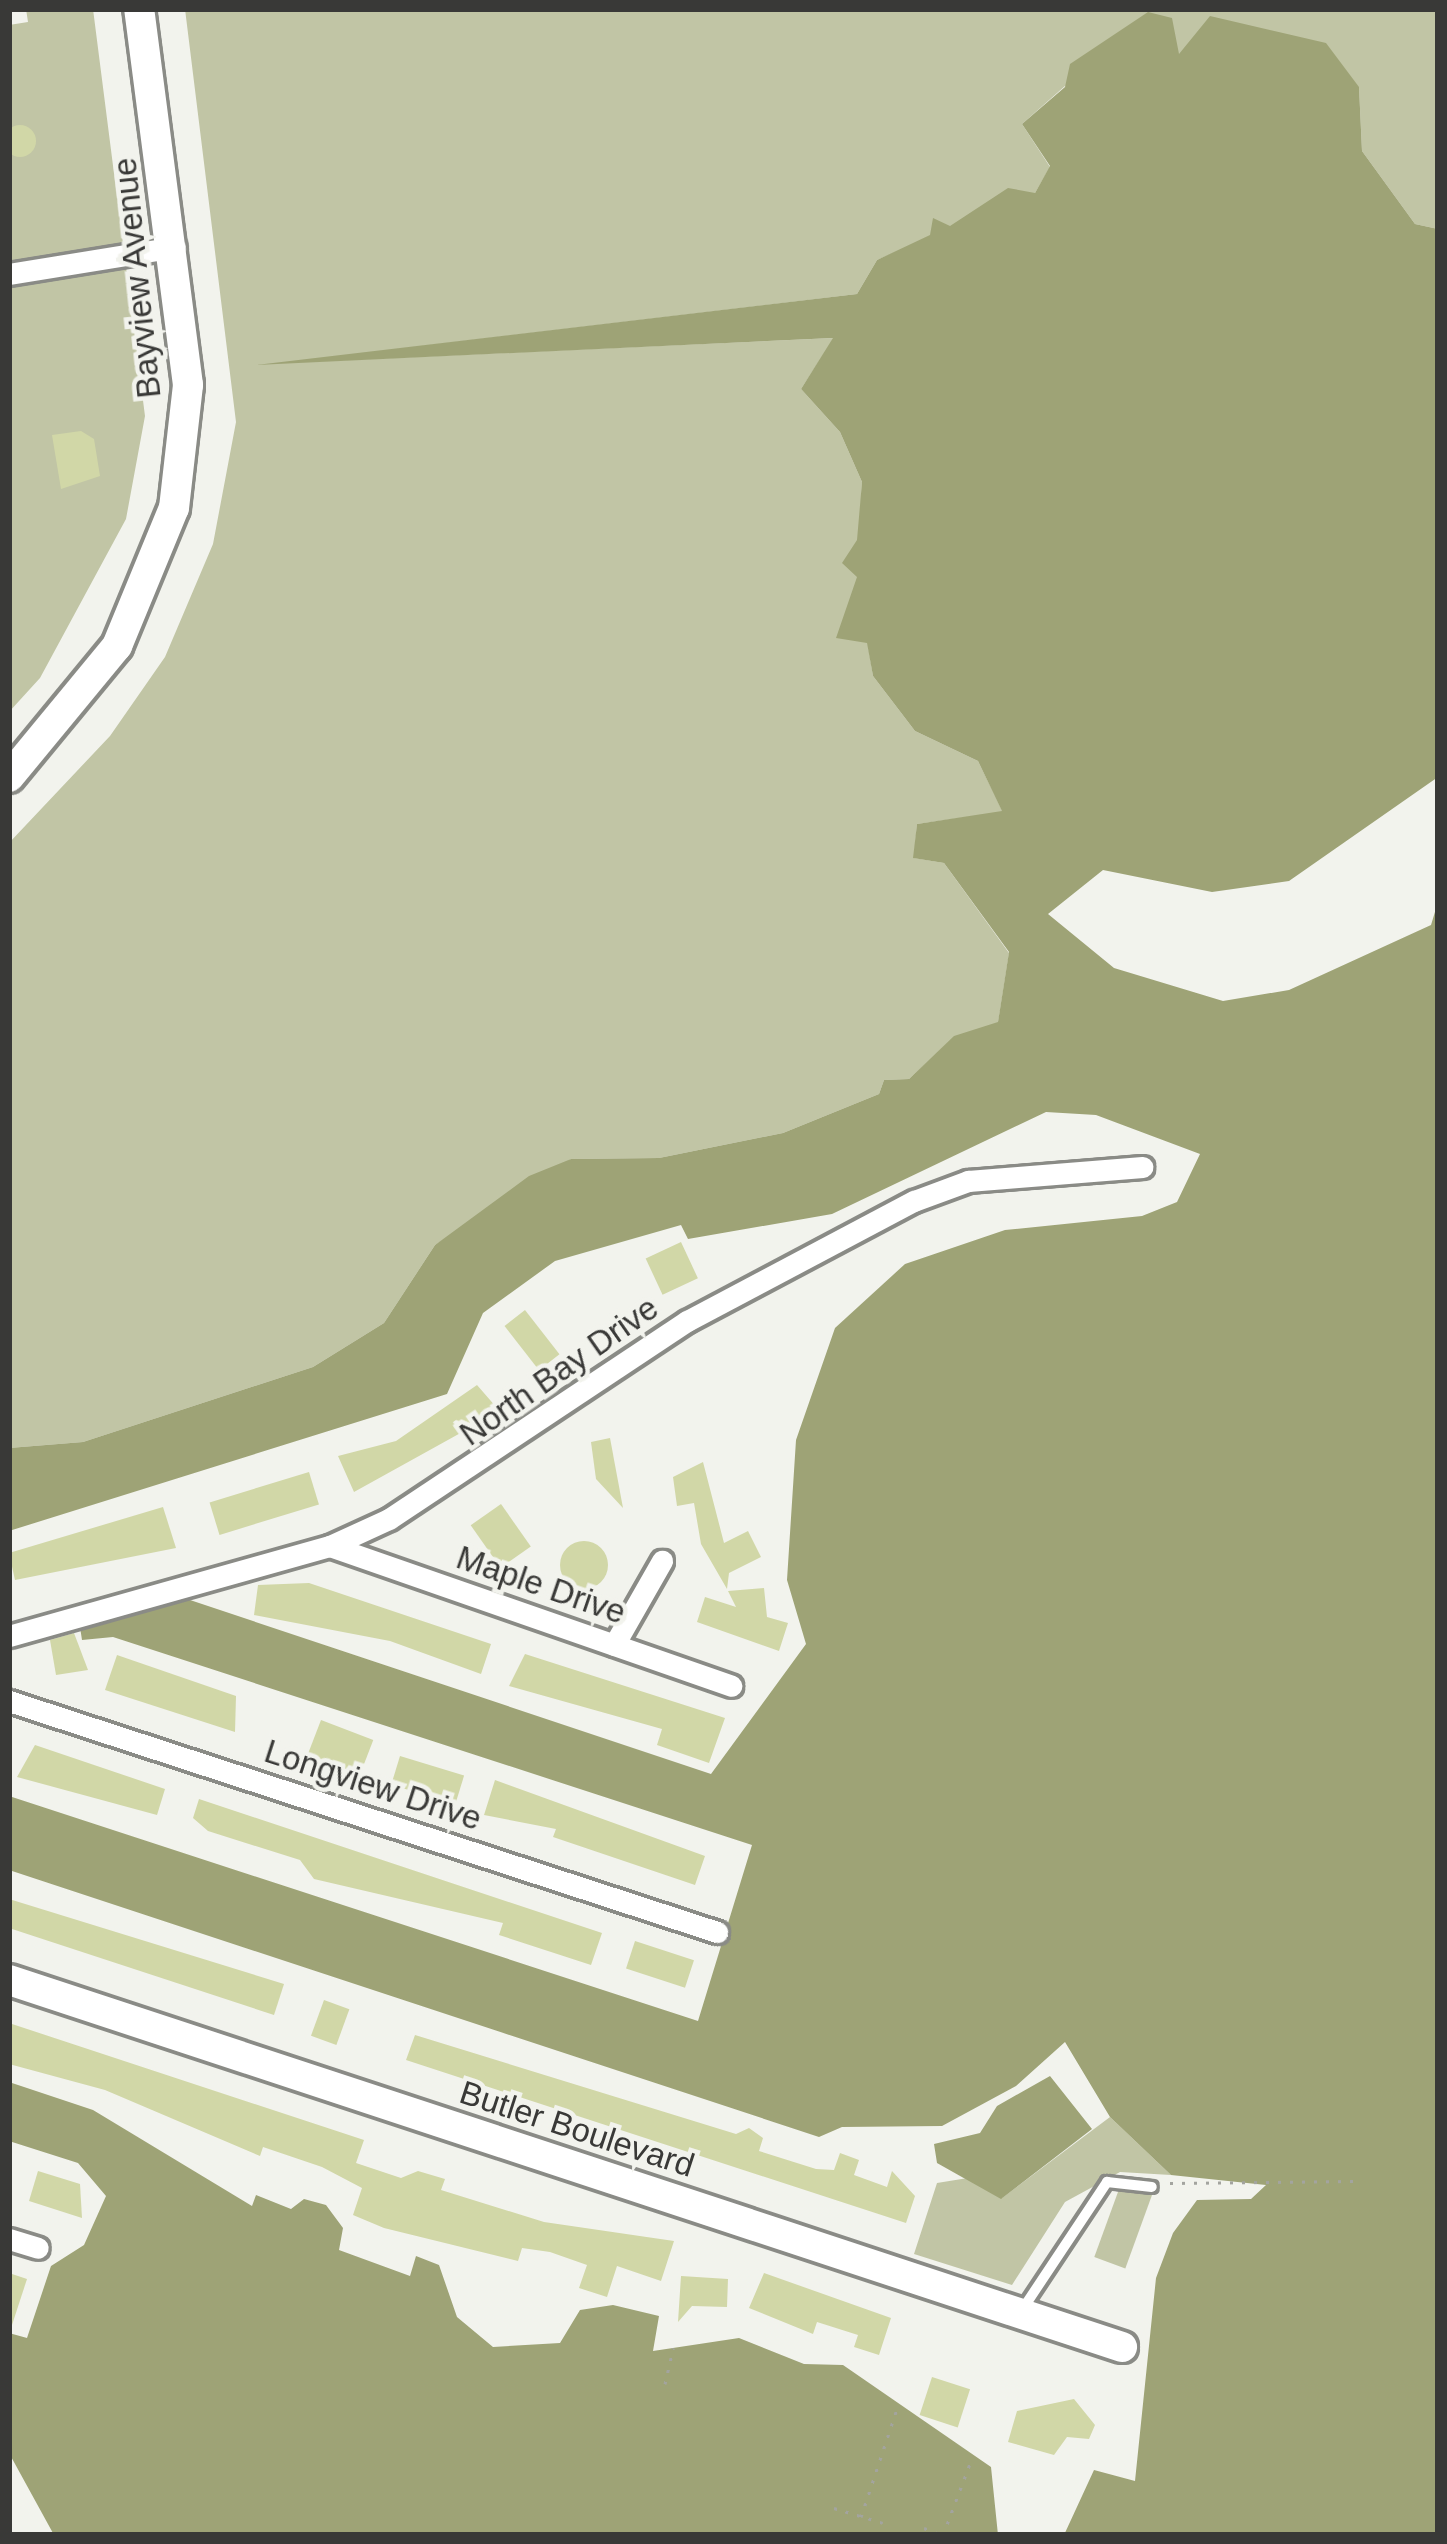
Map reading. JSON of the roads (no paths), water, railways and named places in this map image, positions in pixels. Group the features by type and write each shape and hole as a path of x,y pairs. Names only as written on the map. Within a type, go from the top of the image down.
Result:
{"street":[{"name":"Bayview Avenue","path":"9,777 117,646 164,545 186,436 175,247 139,9"},
{"path":"9,274 175,247"},
{"name":"North Bay Drive","path":"9,1636 330,1546 459,1480 687,1321 914,1201 968,1181 1142,1167"},
{"name":"Maple Drive","path":"330,1546 731,1686"},
{"path":"614,1645 662,1561"},
{"name":"Longview Drive","path":"9,1701 717,1932"},
{"name":"Butler Boulevard","path":"9,1980 1122,2347"},
{"path":"9,2239 38,2248"}],"lane":[{"path":"1021,2313 1107,2182 1152,2187"}]}
